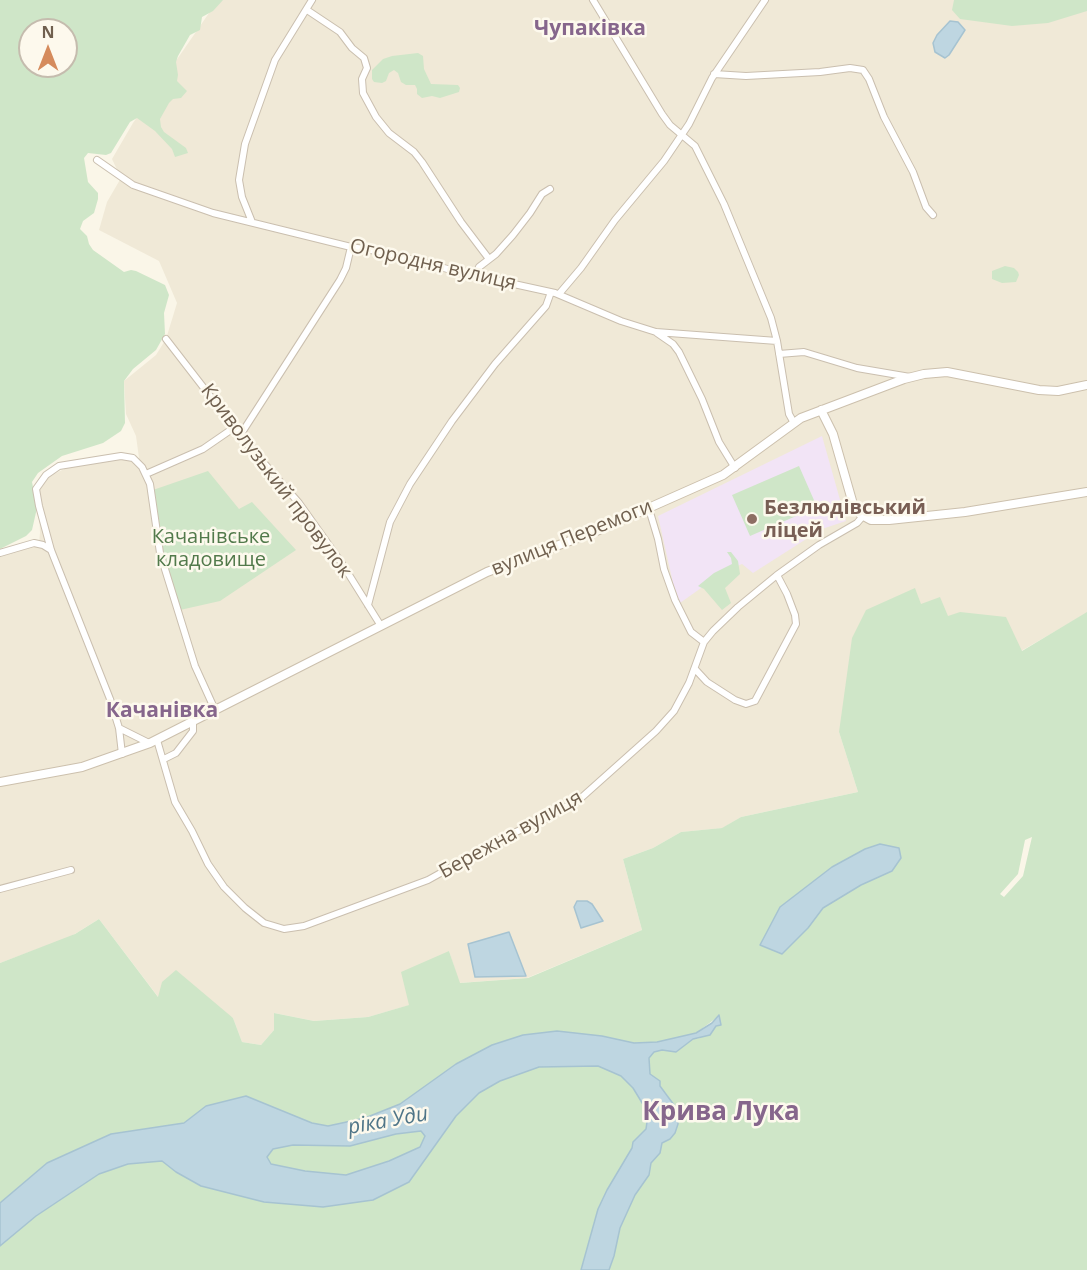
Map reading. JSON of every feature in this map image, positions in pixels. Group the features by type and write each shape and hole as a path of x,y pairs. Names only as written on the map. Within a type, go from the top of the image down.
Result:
{"street":[{"path":"252,222 242,196 239,180 245,144 272,69 312,0"},
{"path":"593,0 662,114 670,125 695,146 724,204 763,296 777,340 788,410 794,423"},
{"path":"559,294 581,268 615,220 659,168 682,135 714,74 765,0"},
{"path":"307,10 340,32 352,48 364,58 367,68 362,79 363,93 376,117 389,133 418,157 461,222 489,259"},
{"path":"714,74 746,76 813,73 855,67 863,70 884,117 915,176 926,207 933,215"},
{"name":"Огородня вулиця","path":"97,160 137,186 213,213 474,276 559,294 621,321 656,332 777,340"},
{"path":"474,276 477,269 523,223 544,192 550,189"},
{"path":"240,434 340,280 346,268 351,247"},
{"path":"368,605 387,531 410,484 452,421 495,364 546,306 551,292"},
{"path":"656,332 679,352 702,399 719,442 735,468"},
{"name":"Криволузький провулок","path":"166,339 235,428 299,503 334,552 381,626"},
{"path":"779,354 804,352 857,368 911,377 933,373 954,373 1046,391 1087,385"},
{"name":"вулиця Перемоги","path":"0,783 65,771 153,742 487,572 599,530 708,482 735,468 794,423 821,410 911,377"},
{"path":"821,410 833,434 852,501 863,516 878,521 999,507 1087,492"},
{"path":"146,474 203,449 235,428"},
{"path":"122,754 119,728 110,699 51,550 36,489 46,475 59,466 109,457 133,458 141,464 150,484 160,553 196,670 215,710"},
{"path":"649,509 664,569 675,600 691,632 704,642"},
{"name":"Бережна вулиця","path":"153,742 164,759 175,802 208,864 224,887 245,909 264,923 276,928 297,928 428,880 581,798 666,720 682,699 704,642 732,612 777,575 819,545 857,523 863,516"},
{"path":"0,553 34,543 51,550"},
{"path":"695,669 707,682 735,700 748,704 755,701 795,624 795,615 777,575"},
{"path":"164,759 176,753 195,729 193,722"},
{"path":"119,728 153,742"},
{"path":"0,889 71,870"}],"shaded area":[{"path":"218,0 1087,0 1087,613 1021,651 839,732 858,792 741,817 723,828 681,832 653,848 623,859 642,930 527,978 459,983 449,951 410,1005 368,1017 314,1021 274,1013 274,1030 261,1045 242,1042 233,1018 159,998 99,919 70,937 0,963 0,553 39,543 38,481 91,457 139,458 136,436 126,414 124,381 156,355 166,339 177,303 159,261 99,230 107,202 121,178 112,159 133,123"},
{"name":"Безлюдівський ліцей","path":"822,436 846,521 822,529 753,573 742,564 725,571 680,603 673,583 658,516"}],"green space":[{"path":"0,0 223,0 213,11 202,17 200,30 190,35 178,56 177,81 187,91 181,98 173,99 169,103 160,119 164,132 186,148 188,153 175,157 172,149 155,131 137,118 130,122 111,153 106,155 88,153 84,158 88,182 98,193 98,199 94,213 83,221 80,229 87,236 93,250 124,272 136,271 165,285 169,295 164,313 165,334 156,350 133,369 124,381 125,423 121,431 103,443 62,456 38,473 32,482 37,508 32,530 26,536 0,549"},
{"path":"954,0 1087,0 1087,11 1048,23 1012,26 960,19 952,10"},
{"path":"418,53 423,56 424,69 431,84 458,85 459,92 440,98 432,96 422,98 417,94 415,85 406,85 401,82 398,73 394,70 382,83 374,82 372,79 372,70 383,59"},
{"path":"1005,266 1014,268 1018,272 1016,282 1002,283 992,279 992,271"},
{"path":"799,466 817,507 750,536 732,495"},
{"name":"Качанівське кладовище","path":"208,471 239,509 252,502 296,550 220,601 180,610 161,548 153,490"},
{"path":"727,552 731,552 738,561 740,574 725,588 731,603 722,610 704,589 698,586 714,573 732,564"},
{"path":"915,588 921,604 940,597 948,616 960,612 1006,617 1022,651 1087,612 1087,1270 609,1270 620,1228 635,1195 649,1175 651,1163 660,1153 662,1143 670,1139 678,1124 668,1096 660,1086 660,1081 650,1074 649,1058 654,1052 662,1050 676,1052 693,1039 700,1038 719,1026 719,1016 696,1033 657,1042 634,1043 602,1036 492,1045 456,1064 400,1104 365,1118 328,1126 207,1106 184,1123 111,1134 0,1203 0,963 75,934 99,919 158,997 162,982 176,970 233,1018 242,1042 261,1045 274,1030 274,1013 314,1021 368,1017 409,1005 401,972 449,951 460,983 528,978 642,930 623,859 653,848 681,832 722,828 741,817 858,792 839,732 852,638 866,610","holes":["1032,837 1023,876 1004,897 1000,894 1018,874 1025,840","880,844 899,848 892,871 861,885 823,908 808,928 780,907 832,867 865,849"]},
{"path":"598,1066 621,1076 633,1088 644,1106 647,1129 633,1142 632,1148 598,1209 581,1270 0,1270 0,1246 36,1216 99,1174 128,1164 293,1145 350,1146 396,1134 421,1131 456,1116 479,1093 500,1081 539,1067"}],"water":[{"path":"950,21 958,22 965,30 945,58 935,52 933,43"},
{"path":"880,844 899,848 901,858 892,871 861,885 823,908 808,928 782,954 760,945 780,907 832,867 865,849"},
{"path":"577,901 587,901 592,904 603,921 581,928 574,907"},
{"path":"509,932 526,976 475,977 468,944"},
{"name":"ріка Уди","path":"719,1015 721,1025 716,1026 710,1035 693,1039 676,1052 662,1050 654,1052 649,1058 650,1074 660,1081 660,1086 677,1109 678,1124 670,1139 662,1143 660,1153 651,1163 649,1175 635,1195 620,1228 609,1270 581,1270 598,1209 632,1148 633,1142 646,1129 647,1122 644,1106 633,1088 621,1076 598,1066 539,1067 500,1081 479,1093 456,1116 409,1182 373,1200 323,1207 264,1202 201,1186 162,1161 128,1164 99,1174 36,1216 0,1246 0,1203 47,1163 111,1134 184,1123 206,1106 246,1096 312,1123 328,1126 365,1118 400,1104 456,1064 492,1045 523,1035 557,1031 602,1036 634,1043 657,1042 696,1033 712,1023","holes":["421,1131 425,1136 420,1147 389,1161 346,1175 305,1171 271,1164 267,1157 273,1149 293,1145 350,1146 396,1134"]}],"place":[{"name":"Безлюдівський ліцей","path":"752,519"}],"district":[{"name":"Чупаківка","path":"590,29"},
{"name":"Качанівка","path":"162,711"},
{"name":"Крива Лука","path":"721,1113"}]}
